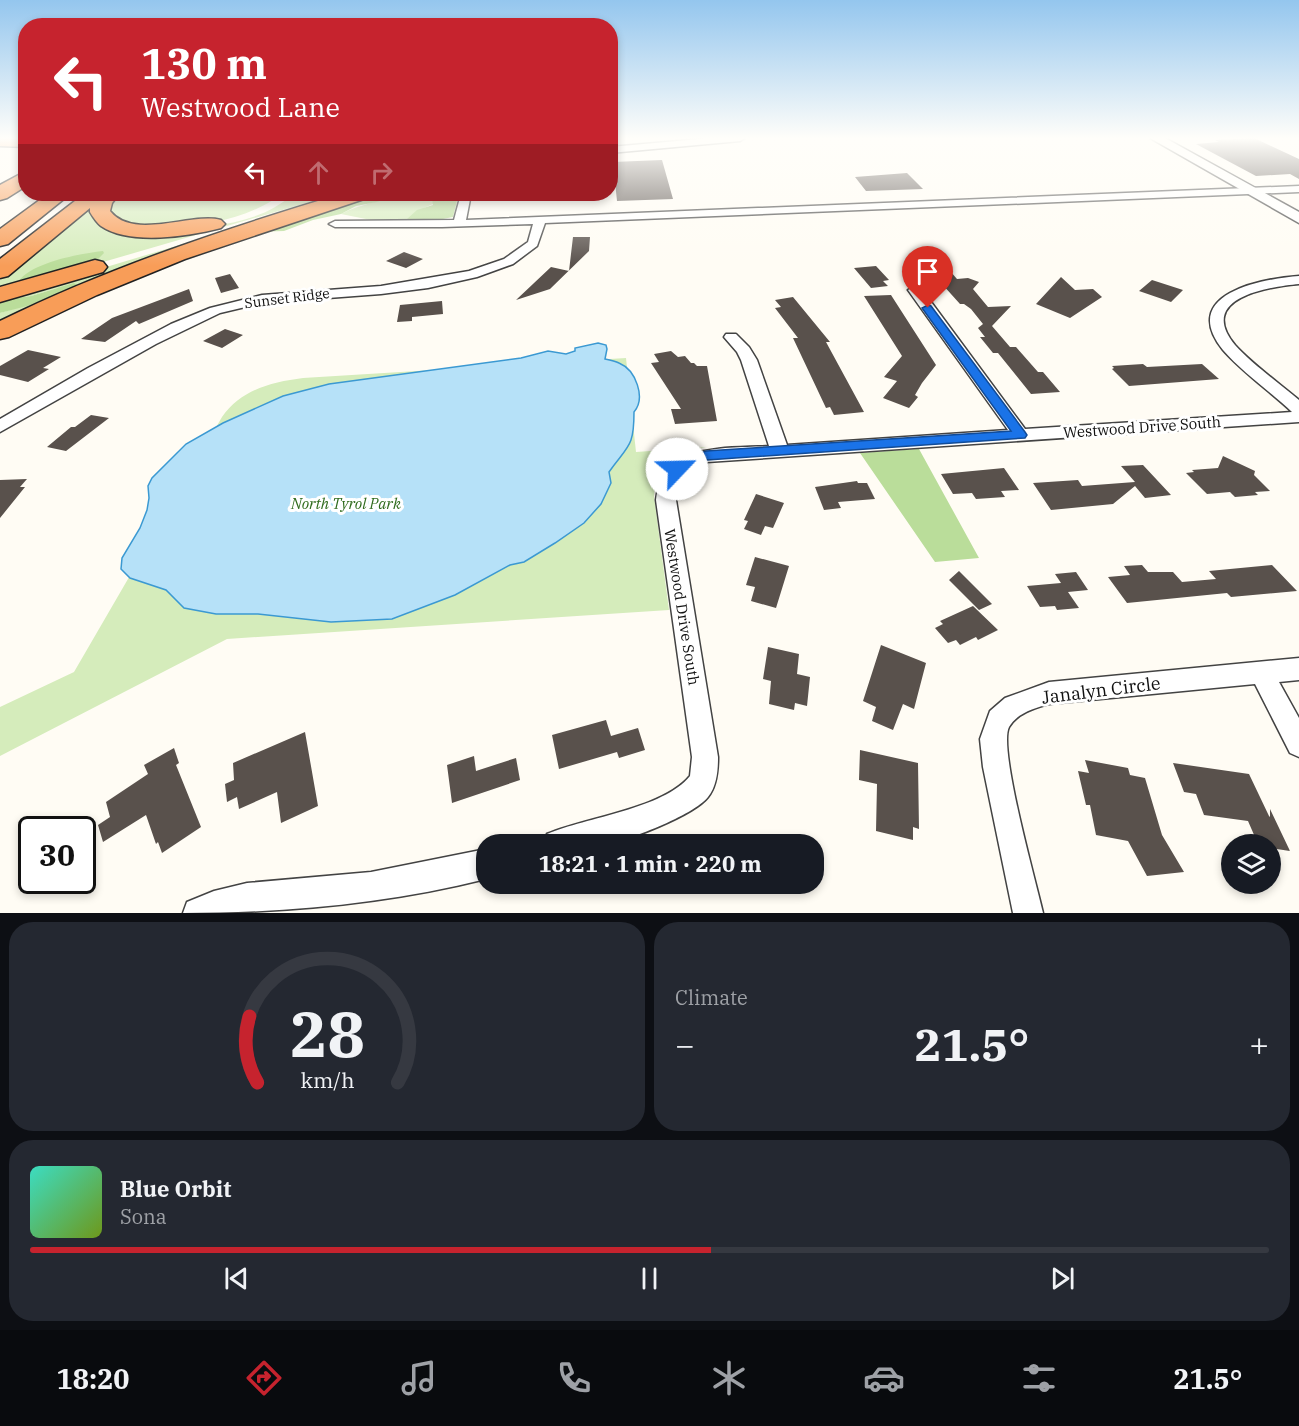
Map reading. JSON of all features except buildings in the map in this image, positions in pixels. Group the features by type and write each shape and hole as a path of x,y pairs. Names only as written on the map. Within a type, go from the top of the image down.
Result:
{"highway":[{"path":"0,194 18,182"},
{"path":"0,214 20,201"},
{"path":"0,228 37,201"},
{"path":"0,239 51,201"},
{"path":"0,254 69,201"},
{"path":"0,271 87,201"},
{"path":"104,201 99,207 101,216 105,220 127,228 149,230 184,229 224,222 259,210 275,201"},
{"path":"9,292 320,201"},
{"path":"0,331 86,289 149,263 228,235 337,201"}],"street":[{"path":"1232,181 1299,218"},
{"path":"335,224 459,223 1299,189"},
{"path":"459,223 464,201"},
{"name":"Sunset Ridge","path":"0,427 81,378 198,317 257,300 416,285 489,270 510,262 531,248 539,234 540,220"},
{"path":"1299,280 1262,284 1236,293 1222,305 1217,321 1222,338 1229,347 1299,410"},
{"path":"915,290 1020,435"},
{"path":"731,337 749,360 780,450"},
{"name":"Westwood Drive South","path":"589,834 660,811 685,800 699,788 705,772 705,757 666,488 677,469 694,459 780,450 1299,417"},
{"name":"Janalyn Circle","path":"1028,913 996,766 993,739 999,719 1014,706 1049,693 1299,669"},
{"path":"1262,673 1299,744"},
{"path":"198,913 224,903 247,898 365,887 476,866"}],"green space":[{"path":"109,201 271,201 244,214 223,220 179,226 156,226 114,220 107,204"},
{"path":"283,201 313,201 0,292 0,280 92,204 111,228 182,228 230,223 253,217"},
{"path":"350,201 380,201 356,206 341,214 313,220 284,231 251,232"},
{"path":"378,201 444,201 430,205 410,221 376,221 341,214"},
{"path":"432,201 457,201 453,217 410,221 407,219 417,210 433,205"},
{"path":"206,237 0,328 0,313 46,299 57,288 31,296 0,299"},
{"path":"103,251 104,253 97,260 18,282 34,269 45,264"},
{"path":"74,283 76,287 27,306 0,313 0,300 31,296"},
{"name":"North Tyrol Park","path":"626,358 636,452 706,447 686,453 671,462 659,477 656,486 654,496 669,610 227,639 0,756 0,707 74,672 222,417 238,400 268,385 303,378"},
{"path":"919,449 979,558 935,562 860,453"}],"water":[{"name":"North Tyrol Park","path":"598,343 606,345 605,359 619,363 630,372 639,392 631,440 609,472 611,483 601,504 584,523 555,543 524,562 510,565 455,595 392,619 331,622 258,614 216,614 184,608 166,590 130,578 121,569 122,558 140,528 147,510 148,486 152,478 186,444 223,423 283,396 329,384 521,358 548,351 566,354 575,351 575,348"}],"route":[{"path":"677,469 684,463 706,456 1020,435 928,308"}]}
